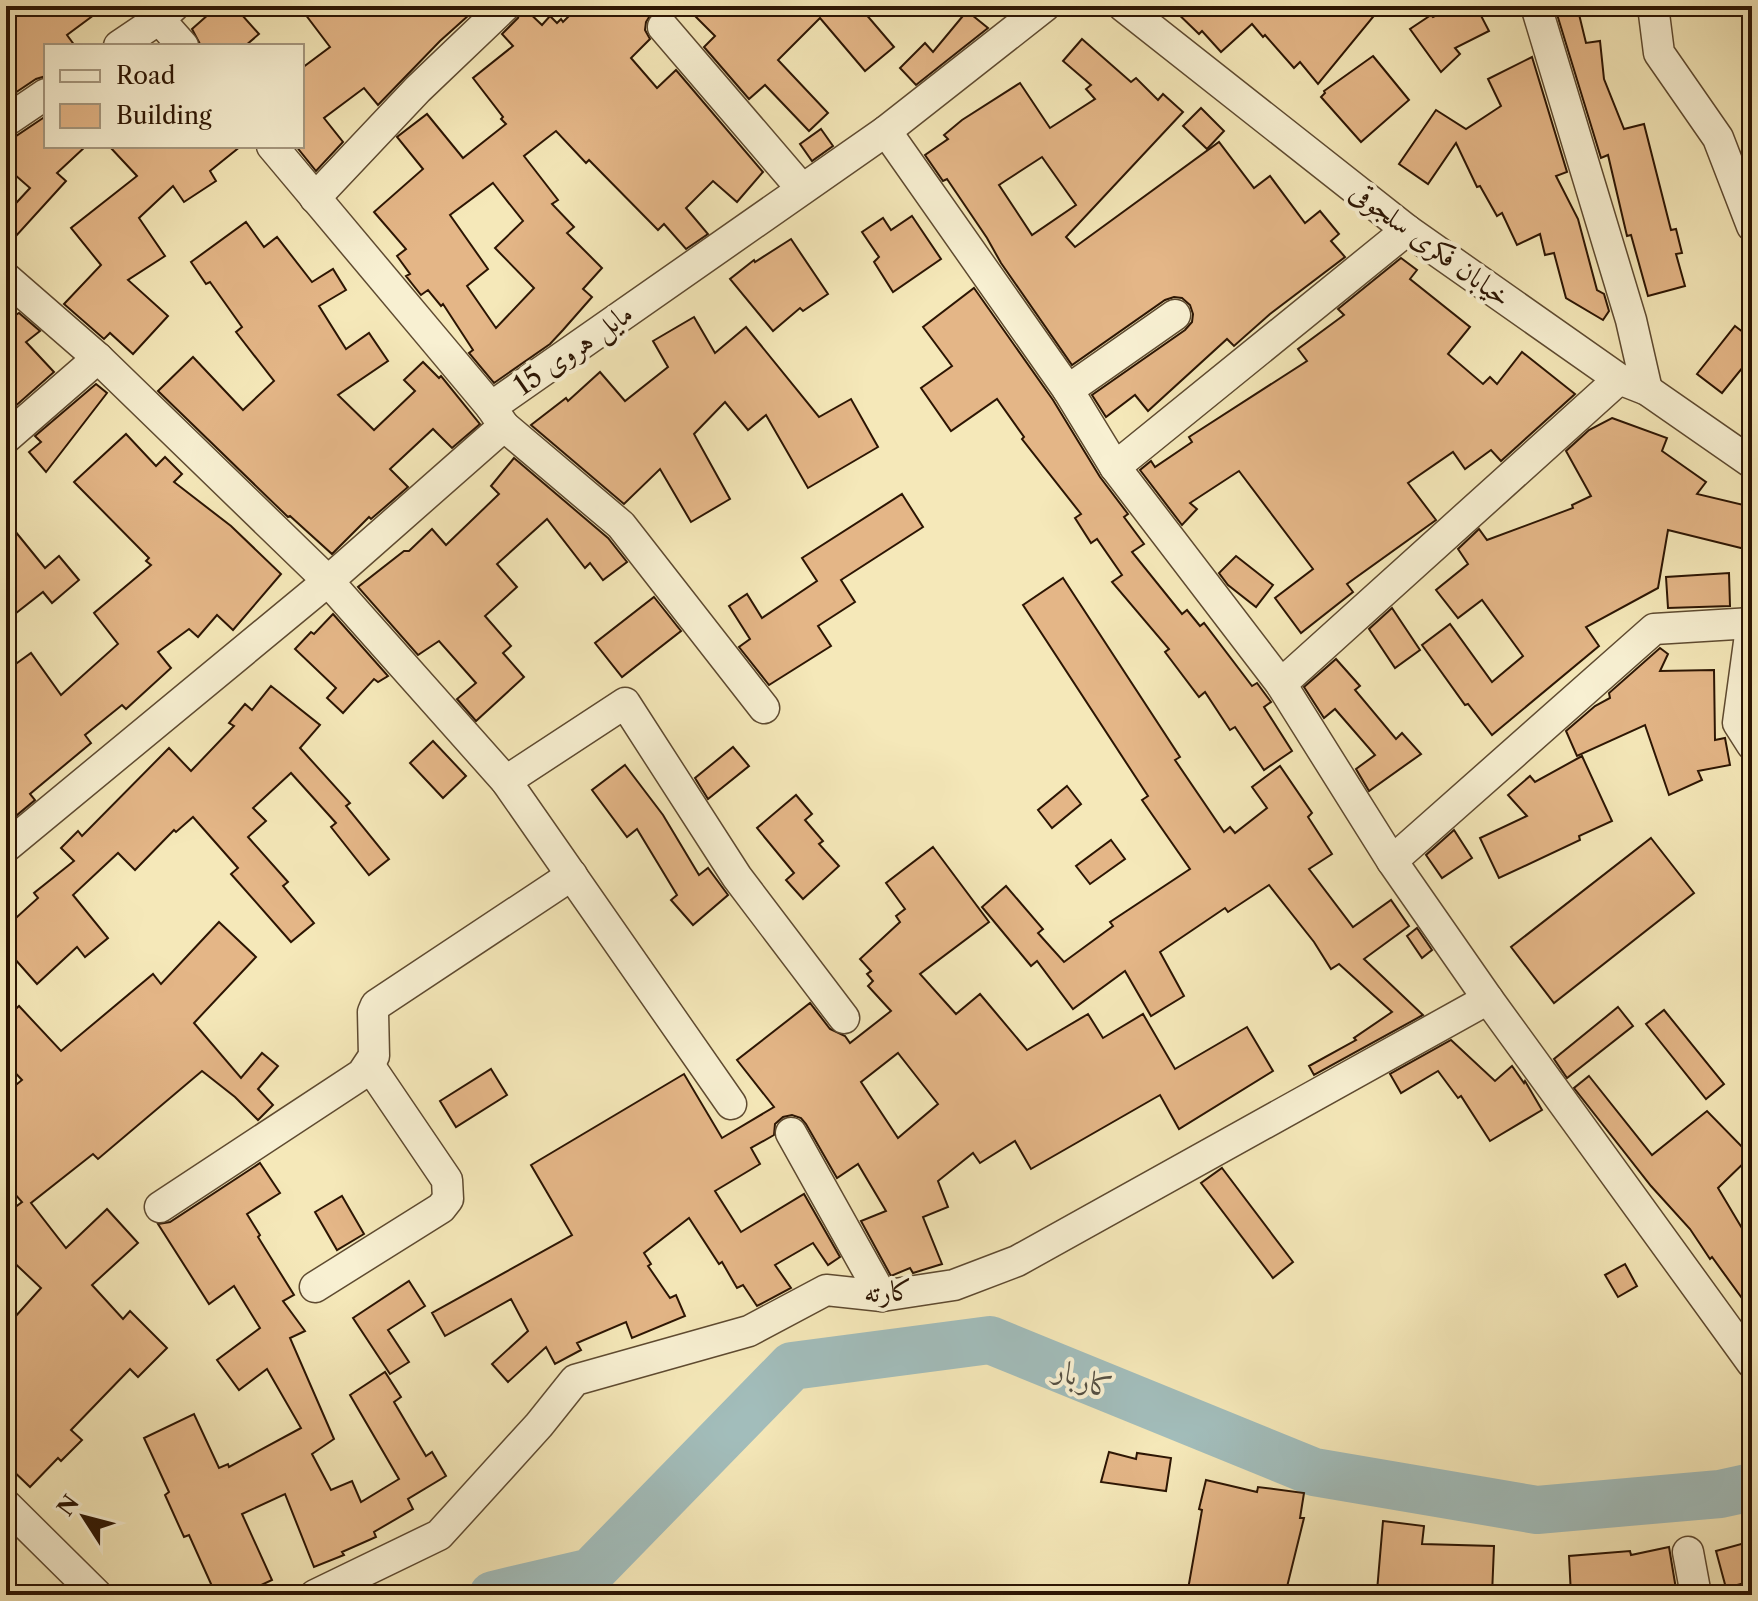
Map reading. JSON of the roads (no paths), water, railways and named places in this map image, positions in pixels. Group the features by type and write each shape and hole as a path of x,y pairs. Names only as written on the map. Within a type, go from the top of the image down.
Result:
{"street":[{"path":"315,198 418,89 505,6"},
{"name":"مایل هروی 15","path":"6,847 328,581 497,416 802,189 886,131 1045,6"},
{"path":"1281,684 1633,385 1631,320 1536,6"},
{"path":"1653,6 1659,53 1718,138 1752,226"},
{"name":"خیابان فکری سلجوقی","path":"1143,11 1407,230 1752,463"},
{"path":"122,44 166,13 182,44"},
{"path":"663,27 802,189"},
{"path":"6,121 44,95"},
{"path":"886,131 1068,390 1115,467 1281,684 1392,861 1488,999 1752,1363"},
{"path":"274,148 497,416 621,525 764,708"},
{"path":"1115,467 1407,230"},
{"path":"6,278 98,358 328,581 506,781 731,1104"},
{"path":"1068,390 1175,315"},
{"path":"6,438 98,358"},
{"path":"1392,861 1654,629 1752,621 1738,723 1752,745"},
{"path":"506,781 625,703 737,877 844,1018"},
{"path":"160,1207 362,1074 374,1056 373,1012 376,1005 572,875"},
{"name":"کارته","path":"315,1595 439,1535 539,1425 575,1380 749,1331 826,1290 882,1296 954,1285 1017,1261 1488,999"},
{"path":"315,1287 441,1208 448,1199 447,1180 369,1065"},
{"path":"791,1133 882,1296"},
{"path":"6,1505 97,1595"},
{"path":"1688,1552 1696,1595"}],"waterway":[{"name":"کاربار","path":"493,1595 591,1572 792,1366 990,1340 1314,1472 1537,1510 1720,1494 1752,1487"}]}
